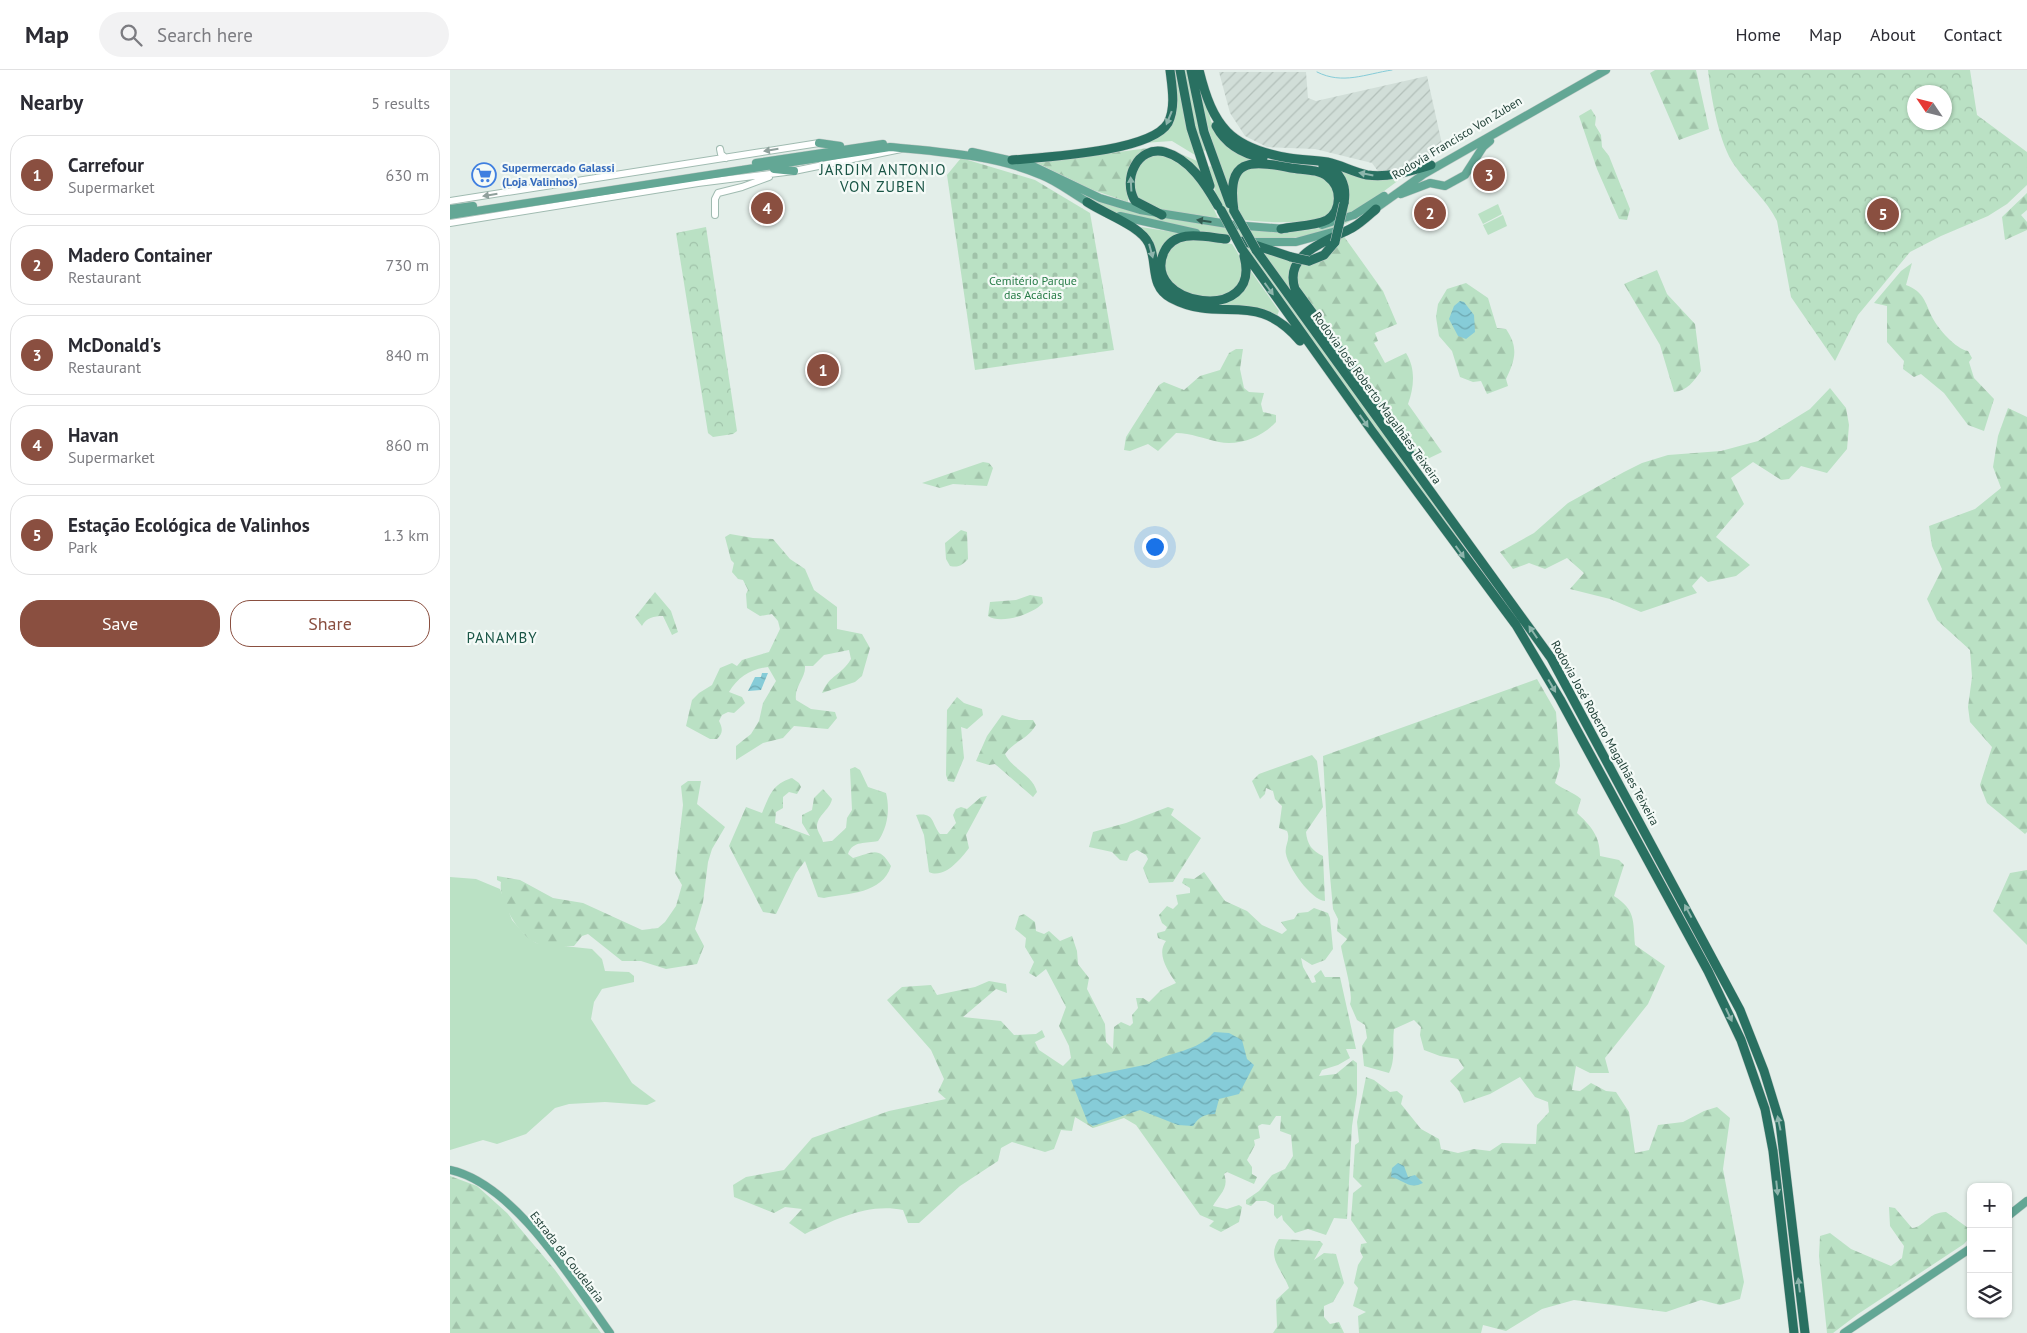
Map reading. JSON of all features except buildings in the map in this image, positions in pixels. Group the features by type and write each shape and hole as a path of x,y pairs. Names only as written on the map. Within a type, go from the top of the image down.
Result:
{"highway":[{"path":"1012,160 1113,148 1140,142 1155,135 1164,128 1171,115 1173,102 1170,70"},
{"name":"Rodovia José Roberto Magalhães Teixeira","path":"1180,70 1196,146 1219,208 1242,245 1350,399 1516,625 1560,700 1708,971 1741,1040 1765,1109 1773,1150 1794,1333"},
{"name":"Rodovia José Roberto Magalhães Teixeira","path":"1191,70 1199,114 1218,173 1234,211 1256,250 1551,658 1740,1010 1774,1102 1784,1146 1805,1333"},
{"path":"1199,70 1215,125 1229,144 1250,155 1332,169 1344,184 1344,203 1335,242 1324,256 1309,261 1242,245 1246,266 1245,278 1239,289 1228,298 1217,302 1205,301 1177,292 1167,286 1162,275 1161,263 1166,249 1174,240 1184,235 1226,239"},
{"path":"1201,80 1220,124 1235,140 1255,150 1290,158 1328,162 1374,175 1402,174 1431,165"},
{"path":"1162,215 1135,201 1130,184 1131,172 1136,163 1145,156 1157,152 1174,156 1194,172 1219,208"},
{"path":"1234,211 1231,192 1233,182 1238,173 1252,163 1265,162 1321,173 1330,178 1337,186 1338,195 1337,208 1331,216 1322,221 1281,229"},
{"path":"1087,202 1102,212 1135,227 1145,236 1151,249 1155,279 1164,293 1177,300 1210,309 1252,309 1277,319 1294,333 1350,399"},
{"path":"1376,209 1358,224 1314,246 1304,254 1296,267 1293,284 1295,290 1376,400 1445,512"}],"main road":[{"name":"Rodovia Francisco Von Zuben","path":"852,147 905,144 944,148 1012,160 1040,168 1113,203 1162,215 1281,229 1321,225 1354,214 1431,165 1596,70"},
{"name":"Rodovia Francisco Von Zuben","path":"727,173 890,147 964,156 1021,167 1047,178 1087,202 1134,221 1226,239 1242,245 1318,238 1343,229 1376,209 1424,174 1606,70"},
{"path":"1388,200 1430,183 1445,186 1465,176 1483,147 1516,122"},
{"path":"450,201 819,143 852,147"},
{"path":"450,209 852,147"},
{"path":"720,148 721,154 726,158"},
{"path":"450,224 578,202 794,171 904,149"},
{"path":"450,215 727,173 770,169 794,171"},
{"path":"715,215 715,199 722,191 794,171"},
{"name":"Estrada da Coudelaria","path":"450,1170 471,1176 517,1213 549,1250 610,1333"},
{"path":"2012,1213 2027,1202"},
{"path":"1844,1333 1967,1251"}],"shaded area":[{"path":"1219,72 1306,72 1308,98 1316,101 1427,76 1442,144 1430,158 1403,171 1380,174 1372,163 1315,149 1267,147 1245,136 1230,113"}],"green space":[{"path":"1172,70 1175,70 1195,155 1172,141 1143,143 1170,124"},
{"path":"1182,70 1188,70 1207,150 1203,151 1198,143"},
{"path":"1197,70 1211,121 1219,135 1258,159 1247,163 1230,192 1205,117"},
{"path":"1655,70 1696,70 1709,129 1679,140 1650,73"},
{"path":"1708,70 1970,70 1977,115 2027,152 2027,185 2007,204 1988,216 1941,236 1910,252 1858,315 1835,361 1791,297 1777,221 1768,206 1729,157 1720,133"},
{"path":"1591,109 1596,117 1595,125 1601,135 1602,147 1609,156 1630,209 1627,220 1619,219 1597,169 1579,116"},
{"path":"1163,146 1197,161 1202,175 1176,154 1143,154 1128,193 1128,202 1093,190 1037,163"},
{"path":"1161,154 1189,172 1208,197 1218,218 1158,209 1138,200 1131,180 1142,159"},
{"name":"Cemitério Parque das Acácias","path":"961,158 1035,180 1090,213 1114,350 975,370 947,175"},
{"path":"1212,166 1233,219 1228,218 1216,194 1208,167"},
{"path":"1251,166 1322,175 1330,180 1336,202 1328,216 1317,219 1286,222 1244,220 1237,205 1235,191 1239,178"},
{"path":"1338,168 1403,177 1364,206 1345,214"},
{"path":"1058,180 1151,215 1222,226 1288,232 1326,227 1364,213 1342,225 1320,233 1297,238 1273,239 1225,236 1122,215 1099,205"},
{"path":"2027,193 2027,210 2021,215 2027,222 2027,230 2005,240 2002,217"},
{"path":"1498,204 1502,214 1483,224 1478,214"},
{"path":"1503,215 1507,226 1488,235 1483,225"},
{"path":"706,227 737,431 733,434 713,437 708,433 676,233"},
{"path":"1141,227 1179,233 1171,239 1161,279 1172,289 1191,299 1212,304 1220,303 1226,301 1233,294 1250,270 1279,311 1277,316 1256,308 1223,308 1175,297 1162,288 1146,234"},
{"path":"1343,235 1383,291 1397,324 1375,333 1378,341 1374,343 1385,363 1406,353 1413,372 1412,391 1408,404 1442,452 1419,463 1362,373 1313,313 1295,281 1301,262 1307,263"},
{"path":"1188,237 1232,244 1242,265 1237,288 1212,300 1181,291 1164,274 1167,250"},
{"path":"1247,243 1464,542 1459,546 1242,246"},
{"path":"1266,251 1295,261 1346,362 1381,417 1264,254"},
{"path":"1912,263 1906,285 1920,294 1943,333 1958,347 1968,351 1972,358 1969,362 1974,378 1994,399 1984,431 1968,425 1944,393 1921,374 1914,377 1903,369 1904,361 1887,342 1887,306 1874,303 1901,271"},
{"path":"1657,270 1667,294 1695,324 1701,371 1686,388 1674,392 1660,345 1624,284"},
{"path":"1466,283 1488,298 1497,328 1506,329 1513,342 1512,366 1506,379 1508,386 1487,394 1481,381 1473,382 1460,377 1452,351 1439,336 1436,317 1438,304 1447,289"},
{"path":"1236,349 1243,349 1240,369 1244,388 1249,392 1264,393 1261,404 1263,412 1276,415 1276,422 1257,436 1234,443 1219,442 1176,433 1158,451 1148,444 1130,451 1124,450 1126,437 1159,385 1164,382 1184,390 1200,376 1220,370 1229,353"},
{"path":"1830,388 1846,408 1849,425 1847,449 1827,473 1801,466 1789,479 1781,480 1753,462 1731,478 1744,504 1716,537 1750,565 1736,576 1708,582 1701,576 1692,586 1697,593 1641,612 1610,599 1570,589 1584,573 1567,558 1545,569 1529,563 1513,569 1500,552 1534,533 1568,503 1642,463 1668,455 1721,451 1758,441 1810,409"},
{"path":"2008,408 2027,417 2027,832 2025,834 1987,803 1980,785 1992,747 1970,722 1968,707 1972,677 1970,650 1937,620 1927,599 1942,569 1932,546 1929,526 1975,509 2001,488 1993,467 1998,436"},
{"path":"983,462 989,463 993,468 987,486 953,484 940,488 922,483"},
{"path":"961,530 967,532 968,559 960,566 950,566 946,559 945,543"},
{"path":"730,534 773,539 790,559 805,569 814,590 837,607 837,629 862,634 870,648 862,676 855,682 822,693 828,682 851,659 849,650 824,655 813,666 805,666 804,674 797,690 796,700 811,709 835,712 837,718 828,729 794,726 783,738 763,743 736,760 736,746 751,734 759,721 763,703 776,681 768,667 756,670 736,682 729,692 742,697 745,703 734,713 728,712 722,715 719,721 722,731 717,739 710,739 686,726 692,700 712,685 720,668 732,663 737,666 742,660 769,652 780,629 778,621 772,614 760,616 747,608 746,594 748,590 743,580 738,579 732,572 734,563 731,560 725,537"},
{"path":"655,592 671,611 678,632 672,635 663,616 651,618 642,626 635,617"},
{"path":"1030,595 1042,597 1043,603 1032,611 1017,617 1001,619 988,616 990,602 1016,600"},
{"path":"1537,679 1556,712 1560,766 1555,783 1581,799 1577,813 1594,832 1600,849 1600,856 1619,860 1624,865 1614,896 1630,911 1635,945 1665,966 1648,1004 1605,1058 1609,1073 1590,1073 1576,1066 1572,1090 1580,1091 1591,1083 1606,1091 1616,1092 1629,1112 1635,1153 1649,1150 1658,1125 1683,1122 1704,1111 1717,1107 1730,1118 1723,1169 1744,1282 1740,1299 1720,1305 1701,1300 1666,1312 1574,1300 1542,1309 1506,1331 1483,1325 1481,1333 1359,1333 1358,1316 1366,1312 1353,1306 1358,1288 1354,1283 1358,1265 1363,1257 1360,1251 1361,1244 1367,1243 1351,1220 1353,1193 1362,1186 1353,1177 1355,1145 1359,1142 1357,1122 1366,1077 1374,1080 1390,1092 1397,1091 1403,1096 1401,1104 1421,1129 1439,1139 1441,1149 1458,1153 1474,1149 1490,1151 1502,1143 1536,1144 1537,1125 1549,1112 1548,1102 1535,1097 1520,1077 1490,1094 1464,1103 1459,1091 1450,1081 1464,1068 1458,1059 1440,1056 1424,1050 1420,1035 1421,1027 1414,1020 1394,1029 1393,1057 1389,1073 1364,1066 1362,1046 1367,1038 1365,1025 1357,1020 1350,1004 1349,985 1341,946 1347,939 1337,931 1338,919 1333,909 1323,756"},
{"path":"957,697 964,703 982,709 983,715 967,729 961,727 964,758 954,782 948,781 946,775 947,710"},
{"path":"1002,715 1019,720 1033,720 1036,725 1029,734 1012,746 1005,754 1012,764 1027,776 1035,786 1037,792 1033,797 995,764 989,765 976,761 987,736"},
{"path":"1312,755 1317,761 1323,807 1306,832 1311,847 1323,856 1325,901 1313,895 1307,889 1291,867 1286,851 1288,834 1287,831 1279,828 1282,806 1275,799 1273,791 1266,788 1265,794 1260,799 1252,781 1259,774"},
{"path":"855,767 860,770 868,787 886,793 888,812 884,830 878,841 860,843 853,846 848,854 853,858 875,852 883,855 891,866 887,875 880,882 863,891 824,898 818,897 805,861 796,873 776,914 763,912 729,846 746,807 762,813 772,791 780,783 792,778 801,787 797,794 789,792 783,797 783,808 776,812 775,823 810,836 802,823 802,815 812,810 814,798 823,789 832,799 819,819 817,829 823,842 832,841 846,828 847,818 852,810 850,769"},
{"path":"688,781 701,781 697,804 725,827 712,849 708,862 703,902 695,929 704,946 697,964 666,969 641,961 622,961 588,934 582,936 574,946 554,946 538,944 522,932 510,916 503,898 501,882 497,880 497,876 520,880 553,898 583,903 642,930 658,928 665,922 676,906 682,885 675,873 683,805 681,786"},
{"path":"987,796 966,835 969,848 946,871 940,873 929,872 924,835 916,815 930,817 940,834 947,834 956,823 953,815 956,809 961,807 967,809 981,797"},
{"path":"1168,807 1174,809 1171,815 1201,838 1173,882 1149,883 1143,868 1148,859 1146,855 1137,850 1130,854 1127,861 1120,860 1112,852 1089,847 1093,832 1126,823"},
{"path":"2027,870 2027,945 1993,911 2010,873"},
{"path":"1204,872 1225,901 1247,911 1262,925 1282,934 1287,930 1281,922 1294,919 1298,913 1308,912 1314,908 1328,913 1330,918 1333,949 1325,960 1312,965 1301,958 1303,967 1312,983 1316,982 1314,976 1321,970 1325,977 1340,977 1356,1049 1346,1049 1350,1058 1338,1065 1322,1070 1319,1076 1336,1074 1353,1060 1357,1063 1357,1094 1352,1126 1347,1219 1334,1218 1326,1235 1308,1229 1295,1233 1283,1220 1282,1215 1277,1219 1274,1215 1274,1205 1266,1201 1256,1201 1251,1206 1246,1204 1246,1200 1259,1191 1272,1175 1285,1169 1293,1156 1291,1135 1280,1131 1281,1116 1276,1116 1270,1125 1262,1124 1258,1126 1260,1138 1254,1140 1255,1145 1247,1160 1252,1167 1252,1174 1257,1177 1254,1184 1227,1172 1224,1174 1226,1184 1213,1206 1227,1209 1239,1205 1242,1207 1239,1222 1221,1232 1209,1226 1214,1221 1200,1215 1136,1125 1124,1118 1093,1128 1075,1117 1072,1131 1061,1130 1054,1149 1045,1152 1012,1142 1001,1148 998,1161 960,1186 919,1223 908,1223 903,1210 877,1209 840,1218 805,1234 789,1223 802,1209 785,1207 774,1213 734,1197 733,1185 746,1177 784,1170 812,1138 889,1111 946,1099 938,1092 944,1079 931,1050 887,1000 902,987 931,985 937,995 975,987 989,981 1006,984 1007,993 996,989 963,1017 1001,1021 1014,1035 1036,1034 1042,1030 1045,1037 1035,1042 1039,1050 1063,1066 1071,1058 1069,1046 1059,1026 1066,1007 1046,969 1036,977 1029,973 1034,962 1025,947 1026,938 1015,929 1019,916 1024,914 1035,922 1036,931 1044,934 1049,931 1060,941 1072,936 1077,951 1078,964 1089,978 1087,989 1105,1024 1106,1042 1113,1049 1114,1027 1121,1022 1130,1026 1133,1023 1132,1015 1138,1008 1136,998 1143,998 1149,1002 1161,990 1176,983 1164,962 1162,951 1166,941 1158,938 1157,933 1165,931 1167,927 1162,923 1159,915 1167,906 1173,909 1178,904 1176,895 1190,893 1190,888 1182,883 1184,878 1194,879"},
{"path":"450,877 476,879 500,889 512,920 526,936 536,943 592,949 602,959 605,971 629,972 634,976 634,982 602,989 594,1002 591,1019 632,1083 656,1101 647,1105 605,1102 569,1104 555,1108 526,1134 497,1144 483,1140 450,1150"},
{"path":"450,1176 477,1186 507,1213 555,1270 601,1333 450,1333"},
{"path":"1889,1207 1895,1208 1912,1228 1920,1225 1935,1214 1946,1212 1967,1227 1967,1241 1833,1333 1827,1333 1819,1256 1820,1236 1830,1233 1851,1249 1891,1266 1902,1258 1904,1246 1890,1226"},
{"path":"1279,1239 1320,1241 1323,1244 1314,1260 1324,1253 1336,1254 1344,1283 1333,1302 1324,1306 1324,1317 1330,1324 1339,1322 1344,1333 1273,1333 1277,1327 1276,1300 1289,1288 1276,1264 1274,1252"}],"water":[{"path":"1460,301 1464,302 1474,315 1475,332 1466,339 1458,336 1449,319 1454,306"},
{"path":"762,673 768,673 761,690 748,691 755,677 761,677"},
{"path":"1214,1032 1229,1033 1242,1040 1247,1059 1254,1065 1239,1094 1219,1099 1215,1114 1202,1117 1193,1126 1178,1125 1140,1110 1093,1126 1088,1123 1071,1080 1149,1064 1200,1044"},
{"path":"1398,1163 1404,1166 1408,1177 1415,1175 1423,1183 1410,1185 1391,1177 1392,1168"}],"waterway":[{"path":"1317,72 1336,78 1345,78 1392,70"}],"place":[{"name":"Supermercado Galassi (Loja Valinhos)","path":"484,175"},
{"name":"McDonald's","path":"1489,175"},
{"name":"Havan","path":"767,208"},
{"name":"Madero Container","path":"1430,213"},
{"name":"Estação Ecológica de Valinhos","path":"1883,214"},
{"name":"Carrefour","path":"823,370"}],"district":[{"name":"JARDIM ANTONIO VON ZUBEN","path":"883,178"},
{"name":"PANAMBY","path":"502,638"}]}
